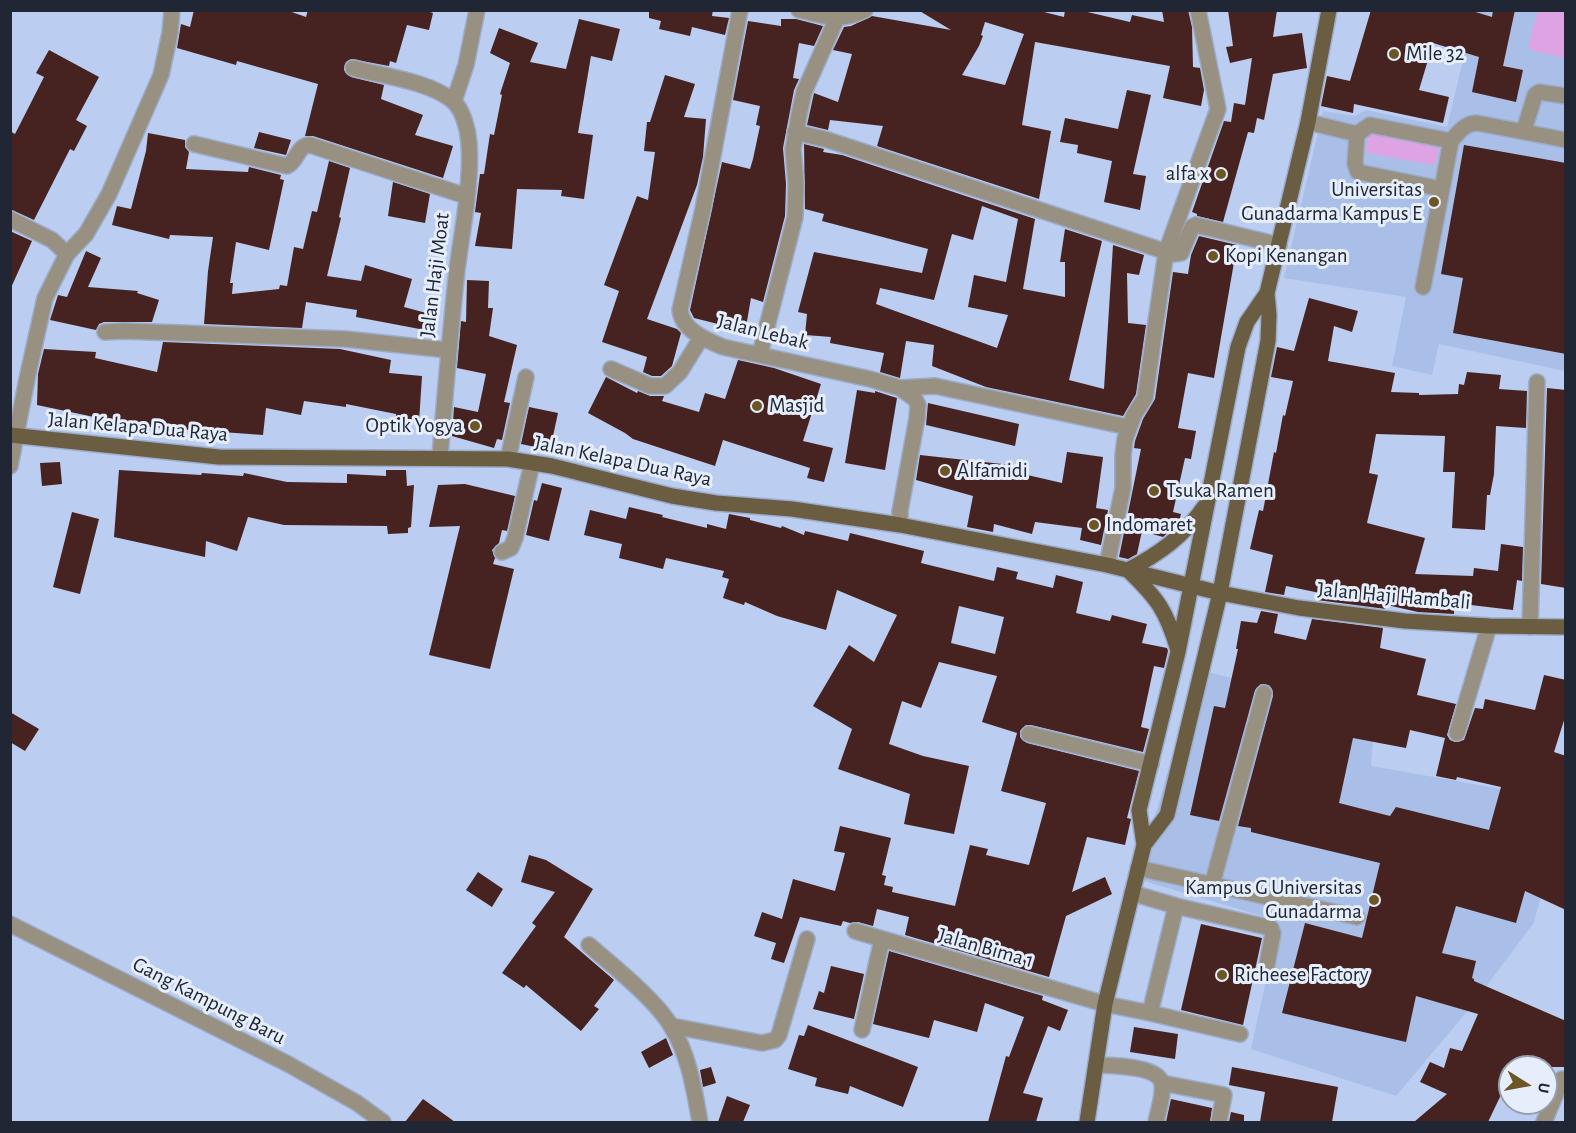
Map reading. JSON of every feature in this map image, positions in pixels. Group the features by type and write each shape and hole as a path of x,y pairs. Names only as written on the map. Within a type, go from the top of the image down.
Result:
{"main road":[{"path":"1144,845 1167,815 1220,593 1268,341 1270,328 1267,293 1308,122 1329,10"},
{"path":"1087,1122 1105,1004 1144,845 1139,810 1179,652 1241,339 1251,315 1267,293"},
{"name":"Jalan Kelapa Dua Raya","path":"14,436 219,457 508,459 589,475 672,496 716,503 792,509 900,525 1128,570 1220,593"},
{"path":"1179,652 1169,621 1152,593 1128,570 1152,558 1173,543 1192,524 1208,502"},
{"name":"Jalan Haji Hambali","path":"1220,593 1265,603 1365,617 1489,626 1566,627"}],"street":[{"path":"10,466 14,436 45,298 67,254 86,234 110,194 157,85 166,56 172,10"},
{"path":"353,69 427,87 454,101 466,65 477,10"},
{"name":"Jalan Lebak","path":"740,10 703,209 680,310 681,318 701,338 723,347 870,379 900,388"},
{"path":"799,10 837,18 848,18 865,10"},
{"path":"1107,566 1123,488 1122,455 1128,427 1145,398 1166,252 1218,109 1198,10"},
{"path":"760,354 795,217 796,184 793,160 795,132 804,92 837,18"},
{"path":"1519,131 1525,127 1535,95 1539,92 1566,96"},
{"name":"Jalan Haji Moat","path":"440,457 448,350 466,196 469,143 461,112 454,101"},
{"path":"1308,122 1358,134"},
{"path":"1423,286 1451,141 1469,123 1566,140"},
{"path":"1442,189 1358,172 1355,164 1358,134 1370,125 1451,141"},
{"path":"795,132 828,140 1175,255 1181,253 1192,227 1196,225 1279,245"},
{"path":"194,144 287,166 293,163 300,148 310,145 466,196"},
{"path":"10,219 52,240 67,254"},
{"path":"105,332 345,339 448,350"},
{"path":"611,369 650,386 665,386 680,372 701,338"},
{"path":"508,459 526,377"},
{"path":"1530,627 1537,382"},
{"path":"900,388 935,386 1128,427"},
{"path":"900,388 915,399 918,405 900,511 900,525"},
{"path":"502,552 511,548 515,538 532,463"},
{"path":"1456,734 1489,626"},
{"path":"1212,885 1264,693"},
{"path":"1029,734 1151,764"},
{"path":"1138,868 1357,916"},
{"path":"1132,893 1176,906 1271,928 1273,933 1267,965"},
{"path":"1150,1013 1176,906"},
{"name":"Gang Kampung Baru","path":"10,924 288,1064 357,1103 384,1122"},
{"name":"Jalan Bima 1","path":"855,931 1105,1004 1240,1035"},
{"path":"672,1026 762,1043 775,1040 779,1035 807,939"},
{"path":"862,1030 882,939"},
{"path":"589,945 662,1012 672,1026 687,1059 700,1122"},
{"path":"1096,1065 1145,1069 1159,1077 1162,1083 1156,1122"},
{"path":"1544,1122 1562,1079"},
{"path":"1162,1083 1224,1095 1219,1122"}],"shaded area":[{"name":"Universitas Gunadarma Kampus E","path":"1475,11 1565,11 1565,371 1439,344 1432,375 1392,366 1406,297 1284,278 1323,111 1355,116 1366,110 1447,127"},
{"path":"1538,11 1565,11 1565,58 1529,48"},
{"path":"1372,134 1437,147 1439,150 1436,163 1433,165 1368,153 1366,149 1368,137"},
{"name":"Kampus G Universitas Gunadarma","path":"1197,669 1375,716 1371,766 1519,792 1565,818 1533,924 1470,1008 1396,1096 1251,1049 1279,921 1137,879"}],"building":[{"path":"194,10 286,10 306,17 308,10 424,10 433,13 429,30 407,25 396,63 390,61 389,66 351,59 346,62 344,70 351,77 384,85 381,99 423,115 415,135 453,146 443,178 313,136 305,136 318,84 237,61 236,65 177,48 181,24 190,27"},
{"path":"649,10 713,10 712,16 729,18 725,35 692,27 690,36 659,29 661,21 649,18"},
{"path":"918,10 1036,10 1064,17 1065,10 1079,10 1130,22 1132,15 1164,22 1162,10 1188,10 1192,27 1193,67 1200,68 1204,90 1201,106 1163,98 1170,66 1035,42 1022,125 1051,131 1039,199 877,146 883,126 830,120 828,130 807,125 814,93 838,102 852,54 833,50 844,27 872,16 951,30","holes":["985,22 1024,34 1005,85 962,75 979,46"]},
{"path":"1228,10 1277,10 1273,37 1302,33 1307,68 1273,74 1264,120 1257,118 1254,133 1248,132 1223,222 1197,216 1192,212 1224,121 1231,122 1234,103 1245,105 1252,58 1230,63 1226,47 1233,46"},
{"path":"1371,10 1469,10 1492,17 1493,10 1515,10 1503,66 1523,70 1516,102 1472,92 1479,57 1433,43 1419,90 1449,97 1443,123 1354,104 1353,113 1321,106 1327,76 1350,81"},
{"path":"579,19 620,29 612,61 591,56 578,133 593,135 584,199 561,196 562,190 517,189 512,249 475,246 481,213 475,212 480,174 484,174 490,134 494,135 502,95 500,94 510,63 490,53 499,28 538,43 530,62 566,69"},
{"path":"781,19 796,19 823,26 814,46 799,43 793,78 799,79 794,90 783,148 786,184 785,216 763,302 751,298 745,333 721,329 722,325 694,318 690,310 722,162 750,169 760,126 756,125 760,106 733,100 748,21 781,26"},
{"path":"49,50 99,77 76,120 87,126 74,151 70,149 34,220 10,209 10,131 15,134 44,77 36,73"},
{"path":"665,75 695,84 684,117 706,119 703,157 697,185 647,319 677,329 681,333 672,366 661,376 652,376 643,372 647,357 602,342 619,291 604,285 637,196 648,200 655,152 644,151 647,122 650,122"},
{"path":"1127,90 1151,95 1133,174 1146,176 1140,210 1104,202 1112,161 1077,153 1078,145 1060,142 1065,118 1118,129"},
{"path":"259,132 291,140 286,155 254,148"},
{"path":"148,133 185,140 185,147 189,152 186,169 248,172 249,167 281,175 280,179 284,180 269,250 236,242 230,283 233,283 232,294 279,289 280,285 287,286 294,247 303,249 312,211 317,212 329,161 350,168 327,276 361,281 365,265 412,279 404,307 430,314 425,330 356,317 357,310 306,302 302,328 204,324 213,237 170,235 169,239 112,225 117,206 131,209 146,151"},
{"path":"804,144 1035,219 1023,289 1065,297 1065,262 1060,262 1065,229 1102,241 1069,380 1104,389 1113,245 1144,255 1139,275 1127,273 1128,323 1146,325 1136,394 1123,416 986,387 932,366 934,345 906,341 900,378 880,372 884,353 830,343 831,337 805,335 807,314 798,312 814,252 922,273 928,249 822,221 824,214 805,209","holes":["982,206 1018,219 1006,282 974,275 968,307 1008,315 997,348 876,304 880,288 934,300 952,234 973,240"]},
{"path":"1464,145 1566,163 1566,354 1453,333 1463,278 1441,274"},
{"path":"393,182 430,194 425,223 388,216"},
{"path":"10,231 32,241 10,290"},
{"path":"1199,236 1237,245 1214,378 1188,373 1178,428 1196,431 1191,459 1185,458 1173,512 1181,514 1179,522 1163,537 1142,531 1137,554 1128,559 1119,557 1141,449 1134,448 1135,441 1143,419 1155,399 1173,272 1188,274 1191,255"},
{"path":"86,251 101,258 88,287 138,291 137,293 159,300 152,322 104,322 99,324 96,330 50,320 58,295 67,297"},
{"path":"467,280 489,281 488,308 493,308 489,336 517,345 504,402 510,403 502,440 497,439 494,448 452,436 454,407 478,412 486,374 457,368 461,321 466,322"},
{"path":"1309,298 1358,311 1352,332 1334,326 1328,361 1395,373 1391,392 1419,393 1419,395 1458,394 1459,384 1464,385 1467,372 1501,375 1499,389 1527,391 1526,428 1496,426 1494,474 1490,495 1487,495 1485,530 1452,528 1455,472 1443,472 1445,436 1376,434 1369,473 1378,475 1367,523 1425,538 1415,574 1473,576 1474,568 1498,571 1501,544 1523,547 1522,581 1517,580 1513,610 1454,603 1454,614 1418,612 1387,605 1386,609 1317,600 1320,593 1286,586 1284,595 1265,592 1273,555 1250,549 1259,510 1263,511 1274,452 1276,453 1283,415 1285,416 1293,381 1271,377 1277,347 1294,351"},
{"path":"163,342 340,349 391,360 389,373 422,376 419,422 396,420 396,414 346,404 346,407 304,401 301,415 266,408 263,435 191,427 191,430 137,426 37,405 38,374 44,349 96,352 95,358 157,372"},
{"name":"Masjid","path":"738,360 774,368 821,384 803,441 833,448 824,482 807,478 810,468 723,440 715,466 633,439 588,413 606,377 637,393 638,391 650,396 664,396 662,401 699,412 705,393 725,399"},
{"path":"1547,388 1566,390 1566,588 1541,584"},
{"path":"857,390 875,393 875,391 897,398 885,470 845,463"},
{"path":"928,403 1019,424 1015,446 926,425"},
{"path":"529,407 558,413 550,450 521,444"},
{"path":"1067,452 1103,457 1096,508 1108,510 1101,545 1080,540 1082,528 1035,522 1032,534 994,524 993,532 967,527 973,496 916,480 920,455 1011,465 1010,471 1062,483"},
{"path":"60,462 62,484 42,486 40,463"},
{"path":"119,470 201,475 202,473 243,476 244,473 287,482 347,483 347,474 386,476 386,470 406,470 407,486 414,485 411,527 408,528 408,533 388,534 387,526 284,525 248,517 237,551 206,541 205,557 114,537"},
{"path":"542,483 562,488 549,541 526,535 534,500 537,501"},
{"path":"465,484 515,496 507,531 502,530 499,543 492,550 495,558 493,564 514,569 490,669 429,655 460,526 429,527 438,485"},
{"path":"629,507 707,528 707,524 726,529 729,514 781,528 782,526 804,535 805,531 848,541 850,533 924,551 921,563 994,581 997,567 1018,572 1016,579 1053,588 1056,575 1083,582 1076,613 1110,621 1112,615 1147,624 1142,643 1167,648 1168,651 1164,668 1154,666 1141,727 1149,729 1143,752 1031,725 1026,725 1020,731 1020,737 1027,743 1139,771 1127,818 1131,819 1125,845 1087,837 1072,892 1105,877 1112,894 1066,916 1049,977 905,935 909,917 877,909 873,926 843,921 841,926 800,917 784,963 771,959 776,943 754,936 762,912 782,919 793,879 835,891 845,853 834,851 840,826 891,838 882,875 886,876 884,885 893,887 892,892 955,906 970,845 988,849 986,855 1029,865 1046,803 1001,791 1017,733 982,722 997,676 939,662 921,708 902,701 889,744 923,756 969,766 954,834 904,824 910,794 838,769 852,729 813,706 849,645 874,662 897,615 837,590 826,630 777,616 745,602 744,605 723,598 729,579 722,577 724,571 666,558 663,569 619,558 622,544 584,535 590,510 626,519","holes":["959,606 1004,617 995,654 951,643"]},
{"path":"72,512 99,519 80,594 53,587"},
{"path":"1261,611 1278,614 1274,633 1306,640 1312,619 1383,628 1380,648 1426,659 1417,695 1456,704 1447,735 1455,742 1464,740 1475,708 1483,709 1485,699 1535,710 1544,675 1566,680 1566,714 1554,752 1566,756 1566,910 1525,891 1516,923 1456,906 1442,953 1476,961 1472,978 1474,981 1566,1021 1566,1067 1558,1067 1558,1055 1498,1055 1498,1101 1488,1122 1414,1122 1447,1094 1420,1082 1430,1062 1444,1068 1450,1048 1462,1051 1478,1014 1416,996 1406,1042 1282,1013 1305,923 1362,938 1380,863 1251,832 1251,828 1238,826 1273,696 1270,686 1261,684 1255,690 1219,821 1190,815 1214,706 1225,708 1238,649 1236,649 1241,621 1257,623","holes":["1410,730 1445,738 1436,776 1456,780 1457,777 1501,787 1489,830 1396,807 1390,816 1339,803 1353,738 1406,748"]},
{"path":"10,712 39,729 25,751 10,742"},
{"path":"529,855 546,860 593,889 564,937 614,980 594,1006 599,1009 581,1031 526,985 524,988 502,973 536,926 532,923 555,892 521,882"},
{"path":"478,872 503,889 492,907 466,890"},
{"name":"Richeese Factory","path":"1201,924 1262,938 1243,1025 1181,1010"},
{"path":"889,951 1043,996 1042,1000 1068,1010 1060,1031 1048,1026 1023,1093 1043,1098 1036,1122 988,1122 1006,1056 1009,1057 1024,1017 985,1003 977,1032 934,1020 929,1038 873,1024"},
{"path":"831,966 864,974 854,1019 813,1009 819,991 824,993"},
{"path":"808,1025 918,1067 903,1107 850,1086 848,1094 815,1086 817,1078 788,1069 799,1035 804,1036"},
{"path":"1134,1027 1178,1034 1175,1059 1130,1052"},
{"path":"666,1038 673,1055 649,1068 641,1052"},
{"path":"711,1067 716,1083 703,1087 700,1070"},
{"path":"1232,1067 1338,1087 1332,1122 1260,1122 1265,1092 1229,1085"},
{"path":"727,1096 750,1105 743,1122 718,1122"},
{"path":"423,1099 455,1122 405,1122"},
{"path":"1171,1099 1212,1108 1210,1122 1166,1122"},
{"path":"1231,1112 1244,1115 1244,1122 1229,1122"}],"place":[{"name":"Mile 32","path":"1394,54"},
{"name":"alfa x","path":"1221,174"},
{"name":"Universitas Gunadarma Kampus E","path":"1434,202"},
{"name":"Kopi Kenangan","path":"1213,256"},
{"name":"Masjid","path":"757,406"},
{"name":"Optik Yogya","path":"475,426"},
{"name":"Alfamidi","path":"945,471"},
{"name":"Tsuka Ramen","path":"1154,491"},
{"name":"Indomaret","path":"1094,525"},
{"name":"Kampus G Universitas Gunadarma","path":"1374,900"},
{"name":"Richeese Factory","path":"1222,975"}]}
